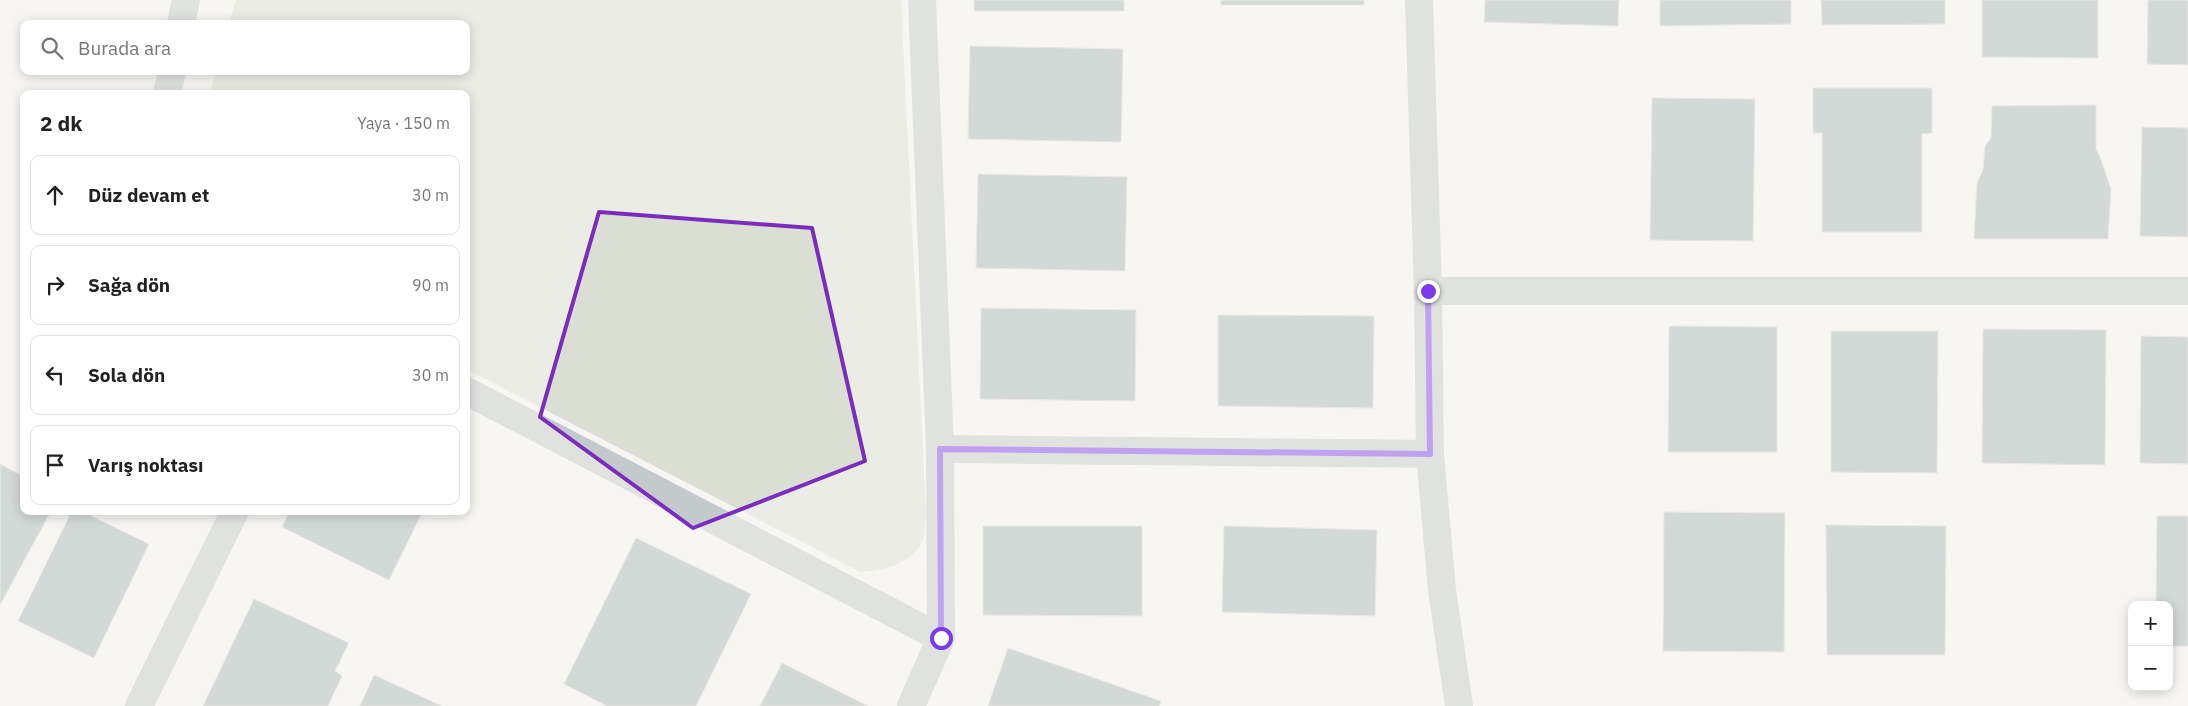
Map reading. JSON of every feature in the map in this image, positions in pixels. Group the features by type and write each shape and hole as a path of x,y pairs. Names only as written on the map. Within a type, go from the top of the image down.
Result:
{"street":[{"path":"182,20 186,0"},
{"path":"911,706 941,638 940,449 922,0"},
{"path":"1419,0 1428,291 1430,454 1442,590 1459,706"},
{"path":"168,90 171,75"},
{"path":"1428,291 2188,291"},
{"path":"470,393 941,638"},
{"path":"940,449 1430,454"},
{"path":"139,706 233,515"}],"highlighted area":[{"path":"599,212 812,228 865,461 693,528 540,417"}],"shaded area":[{"path":"236,0 901,0 926,514 923,538 917,549 904,561 895,565 878,570 860,572 470,371 470,90 211,90 215,75 470,75 470,20 230,20"}],"building":[{"path":"974,0 1124,0 1124,11 974,11"},
{"path":"1221,0 1364,0 1364,5 1221,5"},
{"path":"1485,0 1619,0 1618,26 1484,22"},
{"path":"1660,0 1791,0 1791,24 1660,26"},
{"path":"1821,0 1945,0 1945,24 1822,25"},
{"path":"1982,0 2098,0 2098,58 1982,57"},
{"path":"2148,0 2188,0 2188,65 2147,64"},
{"path":"970,46 1123,49 1121,142 968,139"},
{"path":"1813,88 1932,88 1932,133 1922,134 1922,232 1822,232 1822,133 1813,133"},
{"path":"1652,98 1755,99 1753,241 1650,240"},
{"path":"2096,105 2096,149 2111,189 2108,239 1974,239 1977,183 1983,170 1985,146 1991,138 1992,106"},
{"path":"2142,127 2188,128 2188,237 2140,236"},
{"path":"978,174 1127,177 1125,271 976,268"},
{"path":"981,308 1136,310 1135,401 980,399"},
{"path":"1218,315 1374,316 1373,408 1218,406"},
{"path":"1669,326 1777,327 1777,452 1668,452"},
{"path":"1983,329 2106,330 2105,465 1982,463"},
{"path":"1831,331 1938,331 1937,473 1831,472"},
{"path":"2141,336 2188,337 2188,464 2140,463"},
{"path":"0,464 20,475 20,515 49,515 0,605"},
{"path":"1664,512 1785,513 1784,652 1663,651"},
{"path":"70,515 89,515 149,544 94,658 18,621"},
{"path":"288,515 421,515 389,580 282,527"},
{"path":"2157,516 2188,516 2188,646 2173,646 2173,601 2156,601"},
{"path":"1826,525 1946,526 1945,655 1827,655"},
{"path":"983,526 1142,526 1142,616 983,615"},
{"path":"1224,526 1377,530 1375,616 1222,612"},
{"path":"636,538 751,594 696,706 607,706 564,684"},
{"path":"254,599 349,643 335,671 342,676 328,706 203,706"},
{"path":"1008,648 1161,701 1159,706 988,706"},
{"path":"782,663 868,706 760,706"},
{"path":"374,675 442,706 360,706"}],"route":[{"path":"941,638 940,449 1430,454 1428,291"}]}
